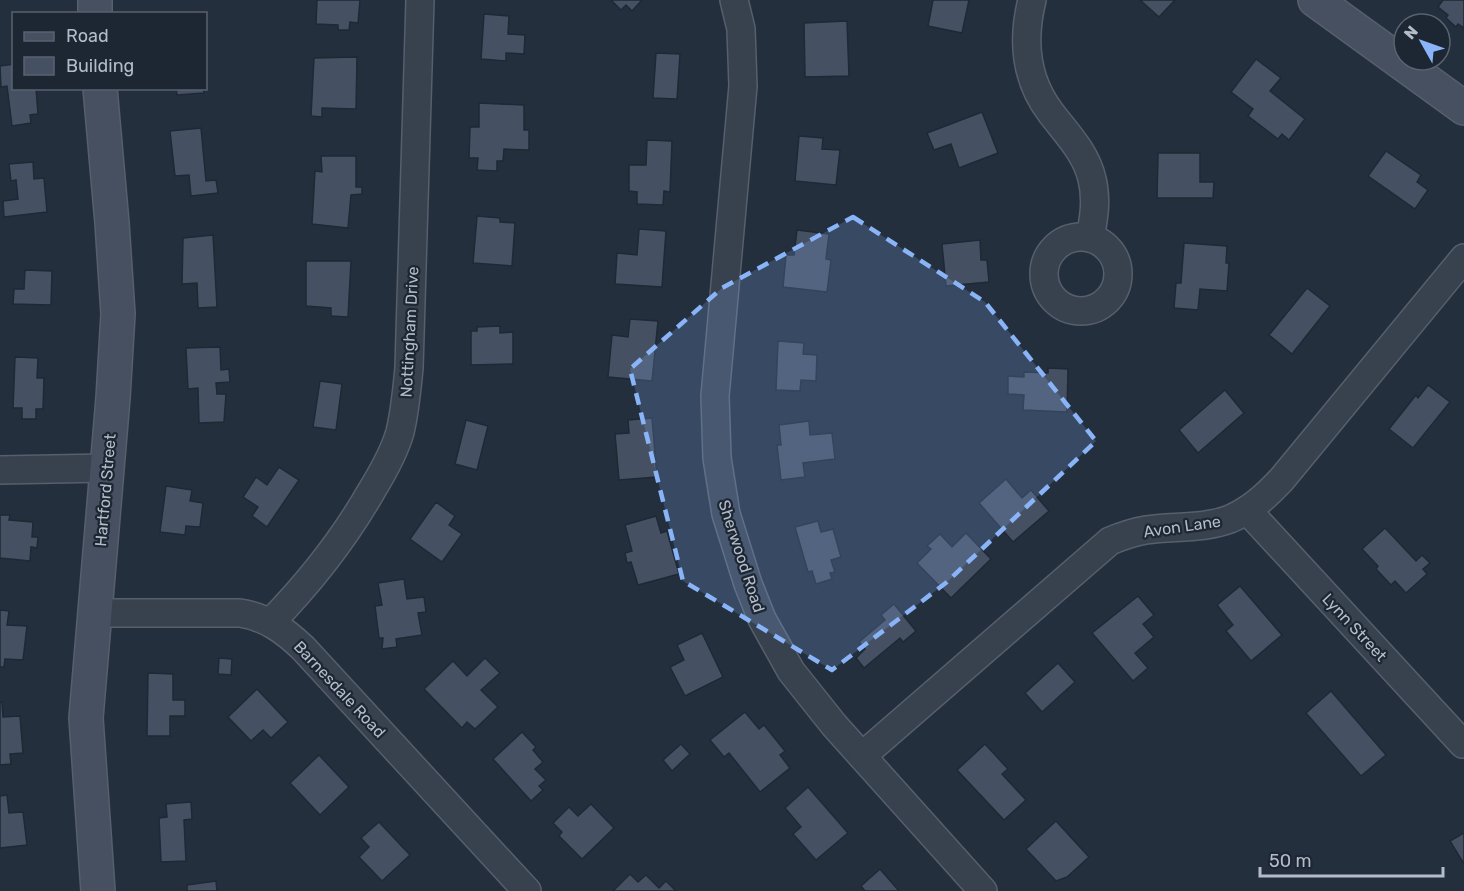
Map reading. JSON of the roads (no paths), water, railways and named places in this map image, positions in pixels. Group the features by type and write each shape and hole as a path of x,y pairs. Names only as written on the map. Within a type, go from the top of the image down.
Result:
{"street":[{"name":"Nottingham Drive","path":"271,622 297,596 341,540 386,467 399,434 409,368 420,0"},
{"name":"Sherwood Road","path":"734,0 741,29 742,86 716,365 715,426 720,485 729,525 762,619 776,647 811,698 983,891"},
{"path":"1032,0 1027,18 1025,40 1032,79 1050,112 1072,138 1085,159 1092,177 1095,196 1090,238"},
{"path":"1315,0 1464,108"},
{"name":"Hartford Street","path":"98,891 87,718 118,314 100,90"},
{"name":"Avon Lane","path":"862,756 1110,541 1146,530 1228,520 1264,498 1464,258"},
{"path":"0,470 106,468"},
{"name":"Lynn Street","path":"1247,510 1463,744"},
{"name":"Barnesdale Road","path":"94,613 240,613 254,615 271,622 303,648 527,891"}]}
